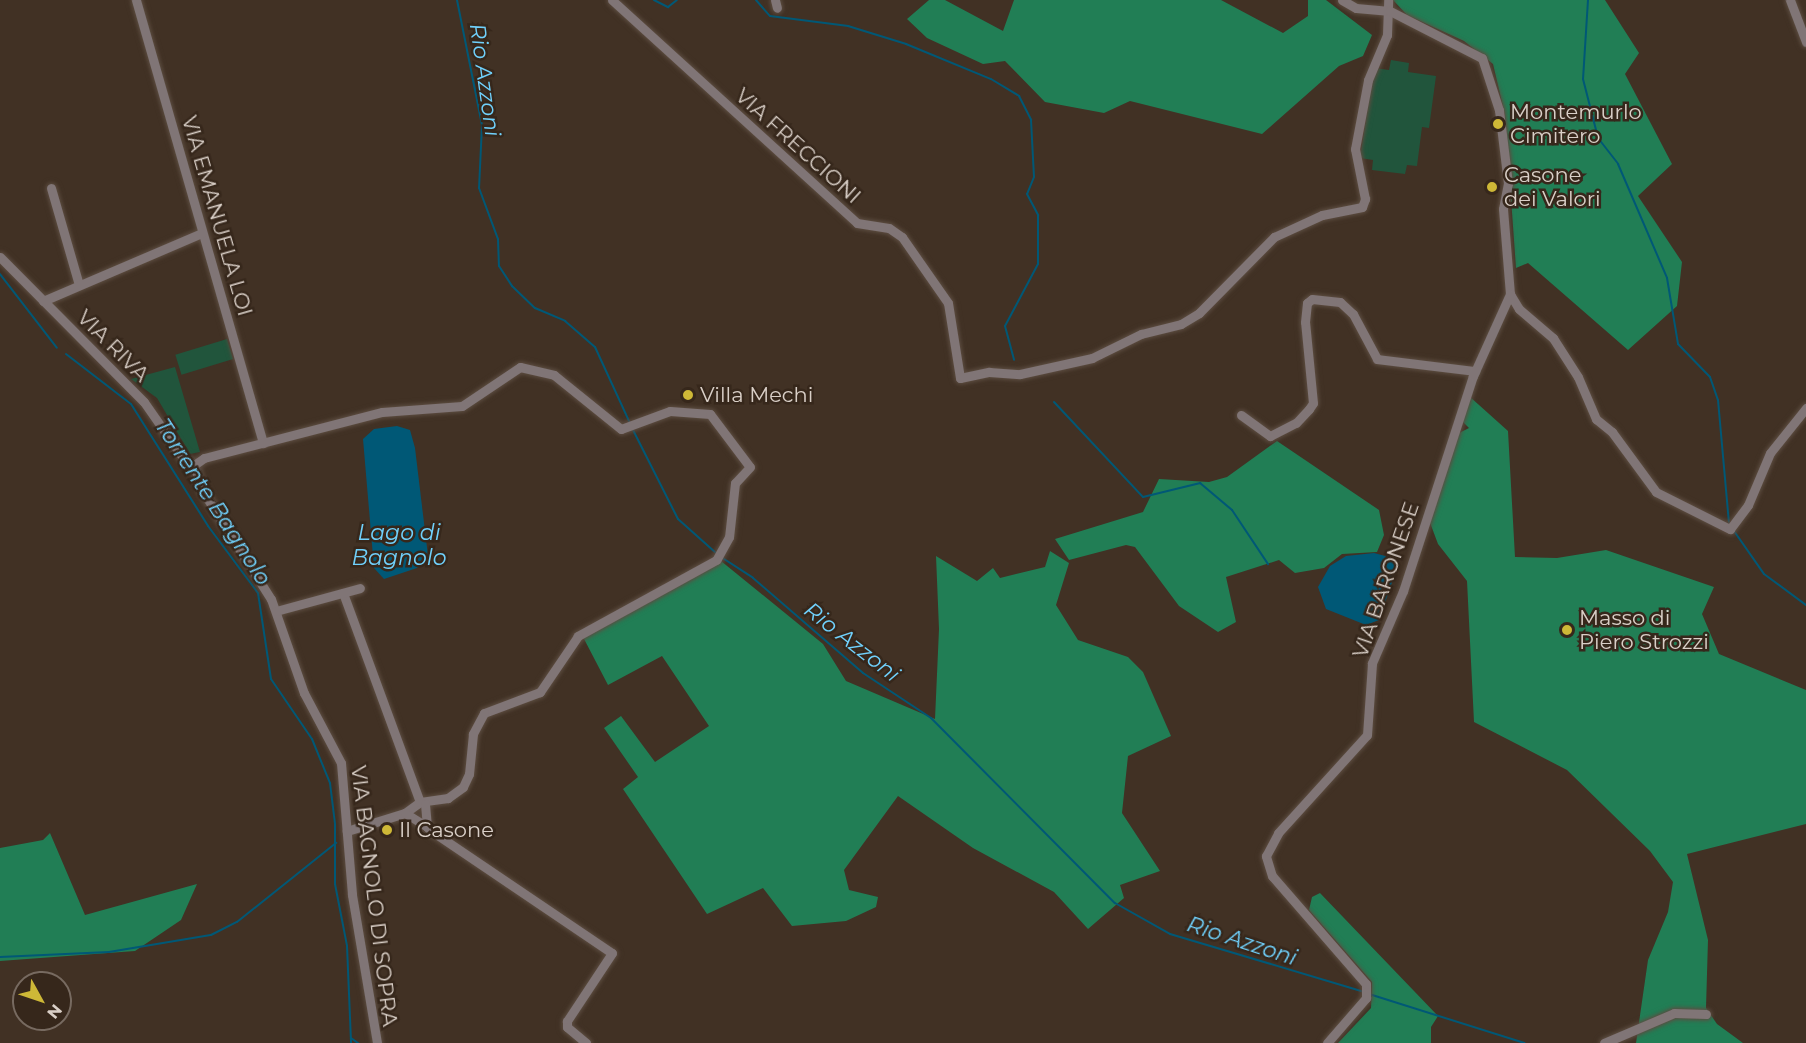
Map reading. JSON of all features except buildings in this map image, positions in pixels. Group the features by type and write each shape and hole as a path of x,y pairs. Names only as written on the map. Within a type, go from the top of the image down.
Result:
{"street":[{"name":"VIA EMANUELA LOI","path":"136,0 263,443"},
{"name":"VIA FRECCIONI","path":"612,0 857,223 889,228 902,237 948,303 960,378 989,372 1020,374 1092,358 1141,334 1181,324 1199,313 1274,237 1322,215 1362,207 1365,199 1355,148 1368,80 1387,35 1390,11"},
{"path":"1342,0 1356,8 1390,11 1482,58 1499,110 1508,183 1503,208 1510,294 1520,309 1553,338 1578,377 1596,419 1612,432 1656,492 1734,526 1764,463 1806,408"},
{"path":"1388,0 1390,11"},
{"path":"1790,0 1806,42"},
{"path":"51,188 79,285"},
{"path":"43,301 202,232"},
{"name":"VIA RIVA","path":"0,257 144,402 183,458 195,465"},
{"name":"VIA BARONESE","path":"1327,1043 1366,998 1365,984 1272,876 1266,856 1278,833 1367,735 1372,663 1403,591 1475,371 1510,294"},
{"path":"1241,415 1270,436 1296,423 1313,403 1305,322 1307,303 1312,299 1340,302 1353,314 1377,358 1475,371"},
{"path":"195,465 204,458 382,412 462,406 520,367 554,375 621,429 670,411 706,413 750,467 735,483 729,537 719,557 578,636 540,692 484,713 473,734 469,774 463,787 405,813 347,831"},
{"name":"VIA BAGNOLO DI SOPRA","path":"195,465 202,490 256,571 276,611 304,693 341,763 368,1009 376,1043"},
{"path":"276,611 360,588"},
{"path":"344,593 423,803 427,827"},
{"path":"405,813 612,953 567,1021 567,1027 586,1043"},
{"path":"1604,1043 1674,1013 1706,1014"}],"green space":[{"path":"929,0 945,0 1003,31 1014,0 1221,0 1283,33 1308,16 1308,0 1326,0 1372,35 1363,56 1339,66 1262,134 1130,101 1104,113 1045,102 1005,61 983,64 927,38 907,19"},
{"path":"1393,0 1605,0 1639,53 1625,74 1672,164 1638,196 1682,262 1677,306 1628,350 1528,263 1516,268 1505,115 1493,64 1464,41 1407,15"},
{"path":"1391,60 1409,63 1408,72 1436,76 1429,128 1422,127 1417,166 1407,165 1405,174 1372,170 1373,160 1360,158 1374,68 1389,70"},
{"path":"227,339 233,359 181,375 175,355"},
{"path":"175,367 200,452 190,454 157,398 131,379"},
{"path":"1469,396 1508,431 1515,557 1557,558 1606,550 1714,587 1702,614 1719,654 1806,690 1806,824 1687,854 1708,940 1706,1008 1717,1024 1743,1043 1636,1043 1648,960 1668,912 1673,882 1650,851 1567,770 1474,722 1467,581 1438,544 1429,520 1455,435 1469,428 1461,420"},
{"path":"1277,441 1379,510 1384,535 1377,552 1342,554 1324,568 1295,573 1279,560 1226,577 1236,622 1218,632 1179,606 1135,547 1126,545 1069,560 1055,539 1143,512 1159,479 1209,482 1227,477"},
{"path":"1050,551 1069,563 1056,605 1078,640 1128,657 1143,672 1171,736 1128,756 1122,813 1160,871 1120,885 1124,898 1088,929 1054,892 973,848 898,796 844,870 849,890 878,897 876,907 846,921 792,926 763,888 707,914 623,789 638,777 604,728 621,716 655,762 709,726 662,656 608,685 583,637 721,561 823,644 846,681 935,719 939,629 936,556 977,581 993,568 1000,578 1045,567"},
{"path":"50,833 85,915 197,884 181,920 135,951 0,961 0,848 43,840"},
{"path":"1320,893 1438,1016 1431,1027 1431,1043 1338,1043 1371,1008 1372,982 1309,910 1312,897"}],"water":[{"name":"Lago di Bagnolo","path":"397,426 410,430 415,448 428,556 417,568 384,579 374,568 363,439 374,429"},
{"path":"1374,553 1393,558 1397,568 1379,620 1366,625 1326,609 1318,587 1330,566 1346,556"}],"waterway":[{"name":"Rio Azzoni","path":"457,0 482,125 479,188 498,239 499,266 512,286 535,308 565,321 595,347 630,423"},
{"path":"654,0 668,7 677,0"},
{"path":"756,0 770,16 848,26 906,44 991,79 1019,96 1031,120 1034,177 1027,194 1038,215 1038,264 1005,326 1014,360"},
{"path":"1588,0 1583,79 1598,138 1618,164 1667,278 1678,344 1710,377 1718,400 1729,523"},
{"name":"Torrente Bagnolo","path":"0,274 57,348"},
{"name":"Torrente Bagnolo","path":"66,354 131,404 208,526 258,593 271,679 312,739 330,783 335,824 335,884 347,946 351,1043"},
{"path":"1054,402 1143,497 1200,483 1232,510 1268,564"},
{"name":"Rio Azzoni","path":"632,428 678,519 716,553"},
{"path":"1734,531 1764,574 1806,605"},
{"name":"Rio Azzoni","path":"721,557 753,578 863,673 931,718 1115,903 1170,934 1364,992"},
{"path":"0,957 109,952 211,935 237,922 336,843"},
{"name":"Rio Azzoni","path":"1369,994 1524,1043"},
{"name":"Torrente Bagnolo","path":"351,1038 358,1043"}],"place":[{"name":"Montemurlo Cimitero","path":"1498,124"},
{"name":"Casone dei Valori","path":"1492,187"},
{"name":"Villa Mechi","path":"688,395"},
{"name":"Masso di Piero Strozzi","path":"1567,630"},
{"name":"Il Casone","path":"387,830"}]}
